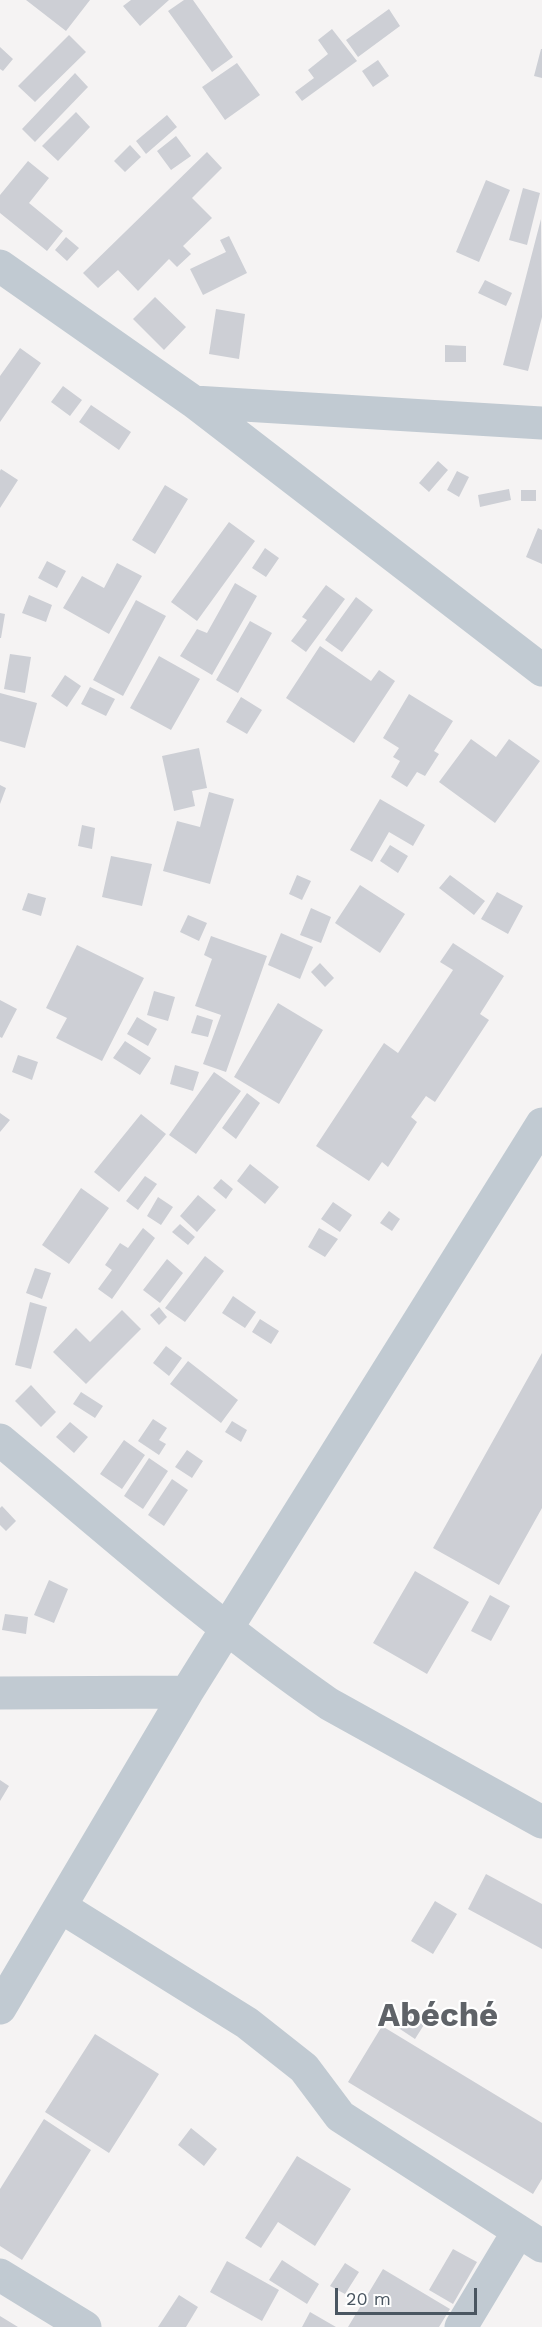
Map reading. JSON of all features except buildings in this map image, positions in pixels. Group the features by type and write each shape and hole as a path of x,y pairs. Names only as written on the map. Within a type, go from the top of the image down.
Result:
{"street":[{"path":"0,266 194,402 542,670"},
{"path":"194,402 542,423"},
{"path":"0,2008 226,1630 542,1124"},
{"path":"0,1440 226,1630 329,1704 542,1822"},
{"path":"0,1693 188,1692"},
{"path":"61,1907 247,2023 304,2068 340,2116 530,2239 461,2327"},
{"path":"0,2275 85,2327"}],"district":[{"name":"Abéché","path":"438,2016"}]}
